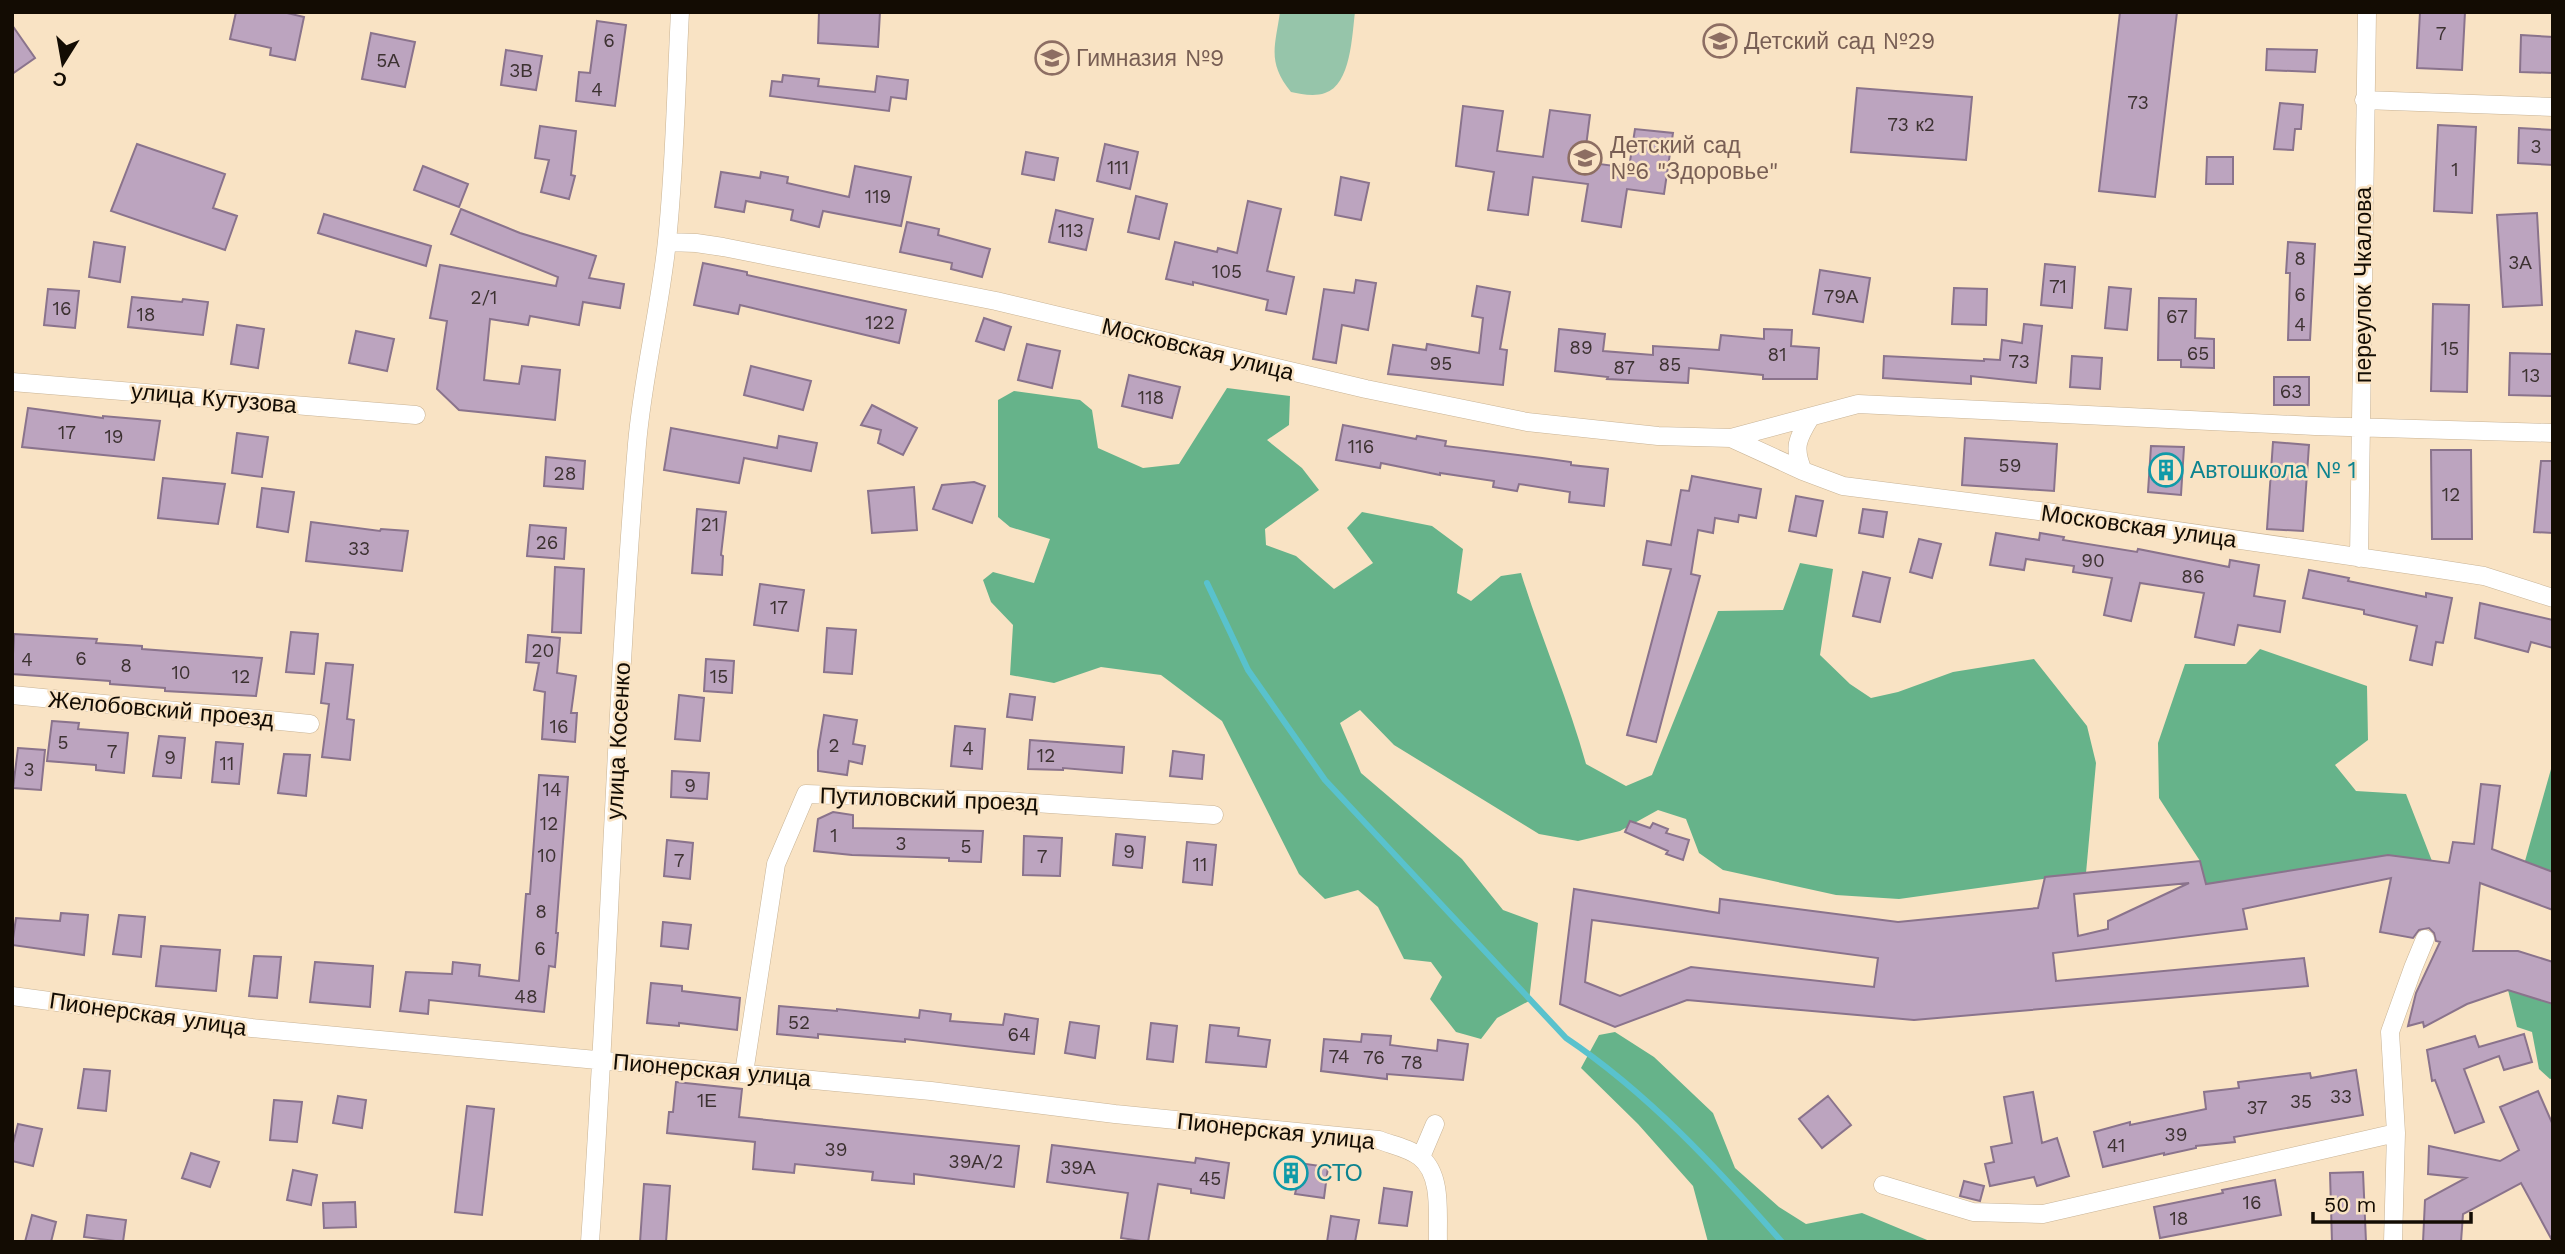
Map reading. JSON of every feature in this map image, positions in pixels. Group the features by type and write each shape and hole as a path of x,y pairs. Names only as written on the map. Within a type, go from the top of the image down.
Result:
{"street":[{"name":"улица Косенко","path":"590,1242 603,1060 622,651 637,442 667,242 680,12"},
{"name":"переулок Чкалова","path":"2360,558 2367,12"},
{"path":"2364,100 2553,107"},
{"name":"Московская улица","path":"667,242 723,247 996,301 1366,389 1527,422 1658,436 1731,438 1858,404 2362,428 2553,433"},
{"name":"улица Кутузова","path":"12,382 416,415"},
{"path":"1803,471 1796,455 1799,436 1810,418"},
{"name":"Московская улица","path":"1731,438 1843,486 2047,512 2484,576 2553,598"},
{"name":"Желобовский проезд","path":"12,695 310,724"},
{"name":"Путиловский проезд","path":"744,1073 776,864 806,794 1005,801 1214,814"},
{"path":"2393,1242 2396,1133 2390,1032 2425,939"},
{"name":"Пионерская улица","path":"12,996 252,1028 744,1073 1379,1140 1416,1154"},
{"path":"1435,1124 1416,1154 1431,1172 1437,1192 1438,1242"},
{"path":"1883,1185 1973,1212 2043,1214 2396,1133"}],"green space":[{"path":"1280,12 1355,12 1349,58 1334,88 1321,94 1303,94 1291,92 1283,81 1278,72 1275,54"},
{"path":"1227,388 1290,396 1289,425 1267,440 1302,468 1319,490 1265,529 1266,545 1296,556 1334,589 1373,563 1347,528 1362,512 1432,526 1463,549 1457,593 1471,601 1501,576 1521,573 1586,764 1626,786 1652,775 1718,611 1783,610 1800,563 1833,569 1820,655 1850,684 1871,698 1898,692 1953,672 2034,659 2087,726 2096,763 2086,873 1899,899 1836,895 1723,870 1699,853 1686,819 1658,810 1620,831 1578,841 1539,834 1394,745 1360,710 1340,723 1361,773 1462,859 1503,910 1538,923 1529,1001 1497,1018 1481,1039 1456,1032 1430,999 1442,977 1431,962 1404,959 1378,907 1358,890 1325,899 1299,874 1222,721 1161,675 1101,667 1054,683 1010,675 1013,625 991,602 983,580 993,572 1034,583 1050,539 1010,527 998,517 998,400 1014,391 1080,400 1092,410 1098,448 1143,468 1179,464"},
{"path":"2260,649 2367,686 2368,740 2335,765 2356,791 2406,794 2432,861 2388,855 2206,884 2200,861 2159,798 2158,743 2185,664 2246,664"},
{"path":"2553,762 2553,872 2525,861"},
{"path":"2508,990 2553,1004 2553,1078 2550,1079 2539,1069 2532,1032 2517,1027"},
{"path":"1615,1032 1654,1057 1713,1113 1735,1168 1779,1207 1806,1224 1862,1213 1932,1242 1708,1242 1693,1186 1638,1124 1581,1068 1599,1035"}],"building":[{"path":"236,12 283,12 304,17 295,60 270,55 271,48 230,39"},
{"path":"819,12 880,12 878,47 818,43"},
{"path":"2120,12 2177,12 2155,197 2099,191"},
{"path":"2420,12 2465,12 2462,70 2417,68"},
{"path":"597,21 626,25 615,106 576,101 579,72 590,73"},
{"path":"12,25 35,58 12,74"},
{"path":"371,33 415,42 405,87 362,79"},
{"path":"2521,35 2553,37 2553,73 2520,72"},
{"path":"2267,49 2317,50 2315,72 2266,70"},
{"path":"506,50 542,56 536,90 501,85"},
{"path":"783,75 819,79 818,86 875,92 877,76 908,80 906,99 891,97 889,111 770,96 772,81 782,82"},
{"path":"1857,88 1972,97 1966,160 1851,152"},
{"path":"2280,103 2303,105 2301,129 2295,129 2293,150 2274,149"},
{"path":"1463,106 1503,111 1497,151 1543,157 1550,110 1590,115 1584,162 1629,168 1635,129 1673,133 1664,194 1627,189 1621,227 1582,221 1588,184 1533,177 1528,215 1488,210 1494,172 1456,166"},
{"path":"2438,125 2476,127 2472,213 2434,211"},
{"path":"540,126 576,131 571,175 575,176 569,199 541,192 549,160 535,158"},
{"path":"2519,128 2553,130 2553,165 2518,163"},
{"path":"137,144 225,174 213,208 237,216 225,250 111,211"},
{"path":"1105,144 1138,152 1130,189 1097,181"},
{"path":"1026,152 1058,158 1054,180 1022,174"},
{"path":"2207,157 2233,157 2233,184 2206,184"},
{"path":"423,166 468,184 459,207 414,190"},
{"path":"855,166 911,177 901,226 823,211 819,227 791,220 793,210 746,201 744,212 715,207 721,172 760,178 761,172 788,177 787,183 849,197"},
{"path":"1341,177 1369,183 1361,220 1335,215"},
{"path":"1136,196 1167,204 1159,239 1128,232"},
{"path":"1248,201 1281,209 1267,271 1294,277 1286,314 1266,310 1268,300 1193,282 1193,285 1166,279 1175,242 1217,252 1218,248 1237,253"},
{"path":"461,209 520,233 596,256 589,278 624,284 620,308 583,302 579,325 530,316 528,325 490,319 484,380 519,384 522,366 560,370 555,420 459,410 437,389 447,321 430,318 440,265 556,286 558,277 451,234"},
{"path":"1056,210 1093,219 1086,250 1049,242"},
{"path":"2537,213 2542,305 2503,307 2497,215"},
{"path":"324,214 431,246 426,266 318,233"},
{"path":"907,222 939,229 938,235 990,249 982,277 951,269 952,263 900,252"},
{"path":"94,242 125,247 120,282 89,277"},
{"path":"2288,242 2315,244 2310,340 2288,340"},
{"path":"703,263 906,310 899,343 740,305 738,314 694,305"},
{"path":"2045,264 2075,267 2072,308 2041,305"},
{"path":"1820,270 1870,278 1863,322 1813,314"},
{"path":"1356,280 1376,283 1368,330 1342,325 1336,363 1313,359 1324,289 1354,293"},
{"path":"1477,286 1510,292 1500,349 1507,350 1503,385 1388,374 1393,345 1426,350 1427,344 1479,353 1483,318 1472,316"},
{"path":"2109,287 2131,289 2127,330 2105,328"},
{"path":"1954,288 1987,289 1986,325 1952,324"},
{"path":"48,289 79,291 75,328 44,325"},
{"path":"132,297 208,302 203,335 128,327"},
{"path":"2159,298 2196,299 2195,338 2214,339 2214,368 2181,367 2181,360 2158,360"},
{"path":"2433,304 2469,305 2467,392 2431,391"},
{"path":"984,318 1011,327 1004,350 976,341"},
{"path":"2024,324 2042,326 2036,383 1971,376 1971,384 1883,378 1884,356 2000,360 2002,340 2022,343"},
{"path":"237,325 264,329 258,368 231,364"},
{"path":"1559,329 1605,334 1603,351 1653,355 1653,346 1719,350 1721,335 1764,339 1764,329 1792,330 1791,346 1819,348 1817,379 1763,379 1763,375 1689,368 1688,383 1607,379 1608,377 1555,371"},
{"path":"356,331 394,339 387,371 349,363"},
{"path":"1027,344 1060,351 1052,388 1018,380"},
{"path":"2510,353 2553,354 2553,396 2509,395"},
{"path":"2072,356 2102,358 2100,389 2070,387"},
{"path":"751,366 811,381 803,410 744,395"},
{"path":"1129,375 1180,387 1172,418 1122,406"},
{"path":"2274,377 2309,377 2309,405 2274,405"},
{"path":"872,405 917,428 903,455 878,443 881,430 861,425"},
{"path":"28,408 103,418 160,421 154,460 22,447"},
{"path":"1343,425 1416,439 1417,436 1446,441 1445,446 1608,469 1604,506 1569,502 1570,492 1519,484 1517,491 1493,487 1494,481 1440,475 1381,463 1380,468 1336,460"},
{"path":"671,428 777,448 779,436 817,443 811,471 744,458 739,483 664,470"},
{"path":"237,433 268,437 262,477 232,473"},
{"path":"1965,438 2057,444 2054,491 1962,485"},
{"path":"2273,442 2309,445 2303,531 2267,529"},
{"name":"Автошкола № 1","path":"2151,446 2184,447 2181,495 2148,492"},
{"path":"2431,450 2471,450 2472,539 2432,539"},
{"path":"546,457 585,461 583,489 544,486"},
{"path":"2541,461 2553,461 2553,533 2534,532"},
{"path":"1692,476 1761,489 1756,518 1739,515 1738,522 1715,518 1713,533 1698,530 1691,574 1700,576 1656,742 1627,735 1671,569 1643,565 1647,541 1671,545 1681,490 1689,491"},
{"path":"163,478 225,484 218,524 158,518"},
{"path":"974,482 985,486 972,523 933,509 942,485"},
{"path":"914,487 917,530 872,533 868,491"},
{"path":"262,488 294,492 288,532 257,527"},
{"path":"1796,496 1823,501 1816,536 1789,531"},
{"path":"697,509 726,512 721,555 722,575 692,573"},
{"path":"1863,509 1887,512 1883,537 1859,533"},
{"path":"311,522 380,531 408,531 402,571 306,561"},
{"path":"530,525 566,528 564,559 527,556"},
{"path":"1996,533 2039,540 2040,533 2064,537 2063,540 2137,552 2138,549 2229,567 2230,560 2259,565 2254,596 2285,601 2280,632 2238,625 2234,645 2195,637 2204,593 2140,583 2131,621 2104,615 2112,578 2073,572 2074,566 2026,559 2024,570 1990,565"},
{"path":"1919,539 1941,544 1932,578 1910,572"},
{"path":"555,567 584,569 581,633 552,632"},
{"path":"2309,570 2426,597 2426,593 2452,598 2443,643 2436,642 2432,665 2410,660 2417,626 2364,614 2364,610 2303,598"},
{"path":"1863,572 1890,578 1880,622 1853,616"},
{"path":"760,584 804,590 798,631 754,625"},
{"path":"2480,603 2553,620 2553,648 2531,642 2528,652 2475,638"},
{"path":"827,628 856,630 852,674 824,672"},
{"path":"291,632 318,634 314,674 286,672"},
{"path":"14,634 97,639 96,643 142,646 142,649 262,658 256,696 165,691 165,688 110,684 110,681 12,674"},
{"path":"528,635 560,638 557,673 576,676 571,713 577,713 575,742 542,739 545,692 534,690 539,663 526,662"},
{"path":"706,659 734,661 732,693 704,691"},
{"path":"326,663 353,665 347,719 354,720 350,760 322,757 329,704 321,703"},
{"path":"1010,694 1035,697 1032,720 1007,717"},
{"path":"679,695 704,698 700,741 675,739"},
{"path":"824,715 857,720 853,744 865,746 862,764 849,761 847,775 818,771 818,751"},
{"path":"52,721 79,723 78,729 128,733 124,773 96,770 96,765 47,761"},
{"path":"955,726 985,729 982,769 951,766"},
{"path":"159,736 185,738 181,778 153,776"},
{"path":"1030,740 1124,747 1122,773 1063,768 1028,769"},
{"path":"216,742 243,744 239,784 212,782"},
{"path":"18,748 45,750 41,790 13,788"},
{"path":"1173,751 1204,755 1202,779 1170,776"},
{"path":"284,754 310,755 306,796 278,793"},
{"path":"672,771 709,773 707,799 671,797"},
{"path":"539,775 568,777 555,967 549,966 544,1012 429,1000 428,1014 400,1011 406,972 452,974 453,962 480,965 479,976 519,981 526,894 530,894"},
{"path":"2481,784 2500,786 2492,849 2553,872 2553,910 2480,883 2473,951 2518,951 2553,962 2553,1004 2508,990 2467,1004 2424,1027 2423,1022 2408,1026 2416,993 2440,942 2436,941 2429,928 2419,930 2413,938 2380,932 2391,878 2243,909 2247,929 2053,953 2056,981 2304,958 2308,986 1914,1020 1687,1000 1615,1027 1560,1004 1574,889 1719,913 1720,899 1898,922 2038,908 2045,877 2200,861 2206,884 2388,855 2449,863 2453,842 2474,844","holes":["2189,883 2108,921 2108,929 2078,936 2074,894","1592,920 1878,958 1874,987 1691,967 1620,996 1585,982"]},
{"path":"833,812 853,815 853,828 983,831 981,862 814,851 818,819"},
{"path":"1630,821 1650,828 1653,823 1668,829 1666,833 1689,840 1683,860 1625,832"},
{"path":"1116,834 1145,837 1142,868 1113,865"},
{"path":"1024,836 1062,838 1060,876 1023,875"},
{"path":"667,840 693,843 690,879 664,876"},
{"path":"1187,842 1216,845 1212,885 1183,882"},
{"path":"61,913 88,915 84,955 12,945 16,918 60,921"},
{"path":"119,915 145,917 141,957 113,954"},
{"path":"663,922 691,925 688,949 661,946"},
{"path":"161,946 220,950 216,991 156,986"},
{"path":"254,956 281,957 277,998 249,996"},
{"path":"315,962 373,966 370,1007 310,1002"},
{"path":"651,983 682,986 682,991 740,998 737,1030 679,1023 679,1026 647,1023"},
{"path":"779,1006 919,1018 920,1010 951,1014 950,1021 1003,1025 1005,1014 1038,1019 1034,1054 905,1039 905,1042 818,1034 818,1038 777,1034"},
{"path":"1070,1022 1099,1026 1095,1058 1065,1053"},
{"path":"1151,1023 1177,1026 1173,1062 1147,1059"},
{"path":"1210,1025 1239,1028 1238,1036 1270,1040 1266,1067 1206,1062"},
{"path":"1362,1034 1391,1036 1390,1045 1437,1051 1438,1040 1468,1044 1463,1080 1387,1074 1387,1079 1321,1071 1324,1039 1361,1042"},
{"path":"2524,1034 2532,1062 2504,1070 2499,1056 2464,1069 2484,1122 2455,1133 2435,1080 2432,1081 2427,1050 2475,1036 2479,1047"},
{"path":"84,1069 110,1071 106,1111 78,1108"},
{"path":"2356,1070 2363,1115 2234,1137 2235,1142 2196,1146 2103,1167 2094,1132 2130,1122 2130,1125 2206,1109 2204,1092 2239,1088 2238,1082 2310,1073 2311,1078"},
{"path":"676,1082 742,1089 739,1117 1019,1146 1014,1187 914,1174 914,1184 872,1180 873,1172 795,1164 794,1173 753,1169 755,1142 667,1133 669,1112 673,1112"},
{"path":"2538,1091 2553,1125 2553,1242 2521,1183 2463,1214 2461,1242 2423,1242 2425,1200 2466,1178 2428,1174 2429,1146 2500,1161 2519,1150 2500,1107"},
{"path":"2033,1092 2042,1143 2057,1138 2069,1176 2037,1186 2034,1177 1990,1186 1985,1164 1994,1162 1991,1147 2012,1143 2004,1097"},
{"path":"338,1096 366,1100 362,1128 333,1123"},
{"path":"1828,1096 1851,1125 1822,1148 1799,1119"},
{"path":"274,1100 302,1102 297,1142 270,1140"},
{"path":"467,1106 494,1109 482,1215 455,1212"},
{"path":"18,1124 42,1129 33,1166 12,1161 12,1147"},
{"path":"1052,1145 1195,1163 1196,1158 1229,1163 1224,1198 1158,1184 1148,1242 1121,1238 1128,1193 1047,1182"},
{"path":"191,1153 219,1162 210,1187 182,1178"},
{"path":"1284,1161 1328,1167 1324,1198 1295,1194 1297,1186 1281,1183"},
{"path":"293,1170 317,1175 311,1205 287,1200"},
{"path":"2363,1172 2366,1242 2332,1242 2330,1173"},
{"path":"2275,1180 2281,1215 2160,1238 2154,1207"},
{"path":"1964,1181 1984,1186 1980,1201 1960,1196"},
{"path":"644,1184 670,1186 666,1242 640,1242"},
{"path":"1384,1188 1412,1192 1407,1226 1379,1223"},
{"path":"355,1202 356,1227 324,1228 323,1203"},
{"path":"32,1215 56,1222 51,1242 25,1242"},
{"path":"87,1215 126,1220 123,1242 84,1237"},
{"path":"1331,1216 1359,1220 1355,1242 1327,1242"}],"waterway":[{"path":"1207,583 1248,670 1325,780 1566,1038 1653,1107 1707,1159 1782,1242"}],"place":[{"name":"Детский сад №29","path":"1720,41"},
{"name":"Гимназия №9","path":"1052,58"},
{"name":"Детский сад №6 \"Здоровье\"","path":"1585,158"},
{"name":"Автошкола № 1","path":"2166,470"},
{"name":"СТО","path":"1291,1173"}]}
